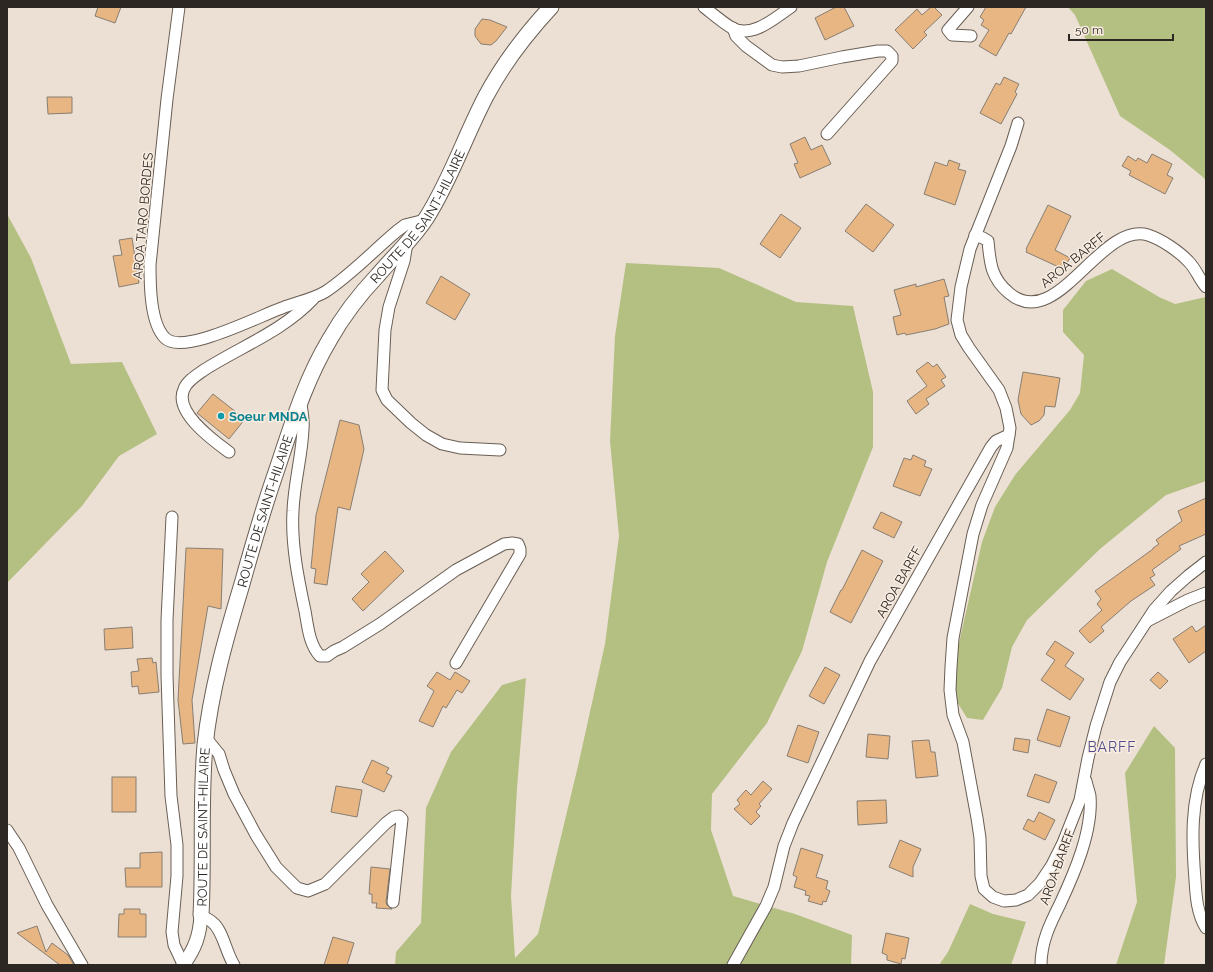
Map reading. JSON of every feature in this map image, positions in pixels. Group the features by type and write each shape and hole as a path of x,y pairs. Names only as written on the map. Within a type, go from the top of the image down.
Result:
{"main road":[{"name":"ROUTE DE SAINT-HILAIRE","path":"201,916 203,858 202,801 206,738 212,702 224,643 261,518 300,401 329,339 377,275 407,243 425,220 441,194 485,98 500,72 519,45 551,7"}],"street":[{"name":"AROA TARO BORDES","path":"179,7 167,98 150,265 150,288 154,313 158,327 165,338 174,343 185,343 227,330 282,308 315,297 341,281 405,225 425,220"},
{"path":"704,7 733,28 744,31 752,31 791,7"},
{"path":"968,7 948,30 952,35 971,36"},
{"path":"733,28 736,36 746,46 772,65 782,67 799,66 878,51 887,52 892,56 892,61 827,134"},
{"path":"1018,123 1011,146 970,248 958,306 957,320 961,335 980,365 999,390 1006,408 1010,428 1007,448 982,505 972,534 953,638 950,690 953,715 963,742 980,838 981,876 984,889 993,897 1004,901 1016,900 1028,895 1040,883 1052,865 1074,818 1080,800 1096,726 1110,682 1120,662 1154,610 1171,591 1206,562"},
{"name":"AROA BARFF","path":"976,235 988,242 990,264 995,277 1004,289 1015,298 1034,302 1045,300 1056,293 1114,244 1125,237 1136,234 1148,235 1174,250 1189,261 1206,287"},
{"path":"407,243 404,261 389,307 382,390 387,400 411,423 442,444 460,448 500,450"},
{"name":"AROA TARO BORDES","path":"229,452 212,441 198,428 184,407 182,398 184,389 191,380 204,370 290,320 304,309 315,297"},
{"path":"300,401 304,427 296,478 292,534 311,643 315,651 320,656 327,656 380,624 456,570 504,544 518,544 520,554 456,663"},
{"name":"AROA BARFF","path":"733,965 766,906 774,887 784,846 803,800 870,661 991,447 996,441 1009,435"},
{"path":"172,517 167,620 167,675 171,796 175,831 177,876 172,932 174,944 183,965"},
{"path":"1146,622 1188,600 1206,593"},
{"path":"206,738 220,754 224,770 234,794 256,835 276,867 298,888 308,891 325,884 386,823 394,817 399,816 402,819 393,902"},
{"path":"1206,764 1196,801 1193,820 1192,850 1197,906 1202,922 1206,928"},
{"name":"AROA BARFF","path":"1041,965 1041,953 1044,939 1070,881 1086,833 1090,812 1090,796 1085,777"},
{"path":"7,830 19,848 47,905 82,965"},
{"path":"201,916 213,922 221,934 228,956 234,965"},
{"name":"ROUTE DE SAINT-HILAIRE","path":"183,965 192,952 201,927 201,916"}],"green space":[{"path":"1068,7 1206,7 1206,182 1204,178 1170,150 1120,116 1075,15"},
{"path":"7,214 31,258 71,364 122,362 157,434 119,456 82,506 7,583"},
{"path":"626,263 719,268 796,302 853,306 873,392 873,447 827,562 802,651 767,723 712,794 711,830 733,896 795,914 852,935 851,965 395,965 396,952 421,923 426,808 451,752 502,685 526,678 517,788 511,896 515,958 538,934 605,644 619,536 610,441 615,336"},
{"path":"1112,269 1159,297 1175,304 1206,297 1206,481 1166,495 1100,549 1027,620 1012,647 1002,688 983,720 967,718 954,697 956,656 982,542 995,507 1015,475 1070,410 1080,393 1084,355 1063,332 1063,310 1086,281"},
{"path":"1154,726 1175,748 1176,877 1164,965 1116,965 1137,902 1125,773"},
{"path":"970,904 993,914 1026,922 1011,965 939,965 948,952"}],"building":[{"path":"98,7 121,7 115,23 95,16"},
{"path":"836,7 844,7 854,26 825,40 815,18"},
{"path":"931,7 934,7 942,15 924,32 927,35 913,49 895,30 917,9 922,15"},
{"path":"986,7 1026,7 1011,34 1009,33 996,56 979,46 989,30 981,25 984,20 980,17"},
{"path":"482,19 490,20 507,27 491,45 481,44 475,36 475,29"},
{"path":"1004,77 1019,84 1015,92 1017,94 1001,124 980,113 996,83 1000,85"},
{"path":"47,97 72,97 72,113 48,114"},
{"path":"805,137 811,150 822,145 831,164 800,178 794,164 798,163 790,144"},
{"path":"1152,154 1172,164 1167,175 1173,178 1165,194 1129,175 1131,171 1122,166 1128,156 1136,161 1138,158 1147,163"},
{"path":"949,160 960,164 958,169 966,171 955,205 924,194 935,162 947,166"},
{"path":"866,204 894,225 873,252 845,231"},
{"path":"1048,205 1071,216 1055,250 1070,258 1063,269 1026,252 1026,249"},
{"path":"781,214 801,228 780,258 760,244"},
{"path":"132,238 139,283 119,287 113,256 122,255 119,240"},
{"path":"441,276 470,294 455,320 426,303"},
{"path":"944,279 949,296 944,297 949,324 935,329 906,335 905,333 897,335 893,317 901,315 894,290 916,284 916,287"},
{"path":"928,362 933,367 937,364 946,377 941,380 945,386 926,399 929,404 916,414 907,401 927,386 916,371"},
{"path":"1023,372 1060,378 1055,407 1045,406 1044,415 1039,421 1031,425 1021,414 1018,400"},
{"name":"Soeur MNDA","path":"213,394 245,419 229,439 197,413"},
{"path":"340,420 359,425 364,449 350,510 338,507 327,585 314,583 316,569 311,568 316,515"},
{"path":"913,455 926,461 924,466 932,469 920,496 893,486 904,458 911,460"},
{"path":"1206,498 1206,534 1179,546 1181,549 1152,570 1155,575 1150,578 1155,585 1131,601 1101,627 1104,631 1090,643 1079,631 1102,610 1097,604 1101,599 1095,591 1159,544 1156,540 1182,521 1178,511"},
{"path":"881,512 902,522 894,538 873,528"},
{"path":"186,548 223,549 221,609 208,606 192,700 195,743 183,744 178,700"},
{"path":"862,550 883,561 851,623 830,612"},
{"path":"385,551 404,571 363,611 352,599 369,582 361,574"},
{"path":"1206,625 1206,651 1189,663 1173,639 1192,626 1196,632"},
{"path":"132,627 133,648 105,650 104,629"},
{"path":"1055,641 1074,653 1065,666 1084,679 1070,700 1041,680 1055,660 1046,654"},
{"path":"152,658 153,663 156,662 159,692 139,694 138,686 132,687 131,672 139,671 137,659"},
{"path":"825,667 840,675 824,704 809,696"},
{"path":"437,672 450,680 455,672 470,681 462,693 457,690 446,708 443,706 433,727 419,721 434,691 427,686"},
{"path":"1158,672 1168,681 1160,689 1150,680"},
{"path":"1047,709 1070,717 1060,747 1037,740"},
{"path":"798,725 819,732 808,763 787,756"},
{"path":"868,734 890,736 888,759 866,757"},
{"path":"1015,738 1030,740 1028,753 1013,750"},
{"path":"929,740 931,752 935,752 938,776 916,778 912,741"},
{"path":"372,760 389,768 386,773 392,776 384,792 362,782"},
{"path":"1035,774 1057,782 1049,803 1027,796"},
{"path":"112,777 136,777 136,812 112,812"},
{"path":"763,781 772,789 759,804 761,806 756,812 760,816 751,825 734,809 740,804 737,800 746,790 751,795"},
{"path":"336,786 362,790 357,817 331,812"},
{"path":"886,800 887,823 858,825 857,801"},
{"path":"1039,812 1055,820 1045,840 1023,829 1028,819 1034,822"},
{"path":"900,840 921,849 913,867 913,877 889,867"},
{"path":"801,848 823,855 816,877 828,881 826,889 830,891 826,902 823,901 822,905 808,901 810,896 805,895 806,891 794,887 797,877 793,875"},
{"path":"162,852 162,887 126,887 125,868 140,868 140,853"},
{"path":"371,867 390,869 386,902 392,909 376,908 377,903 372,903 372,894 369,894"},
{"path":"124,909 140,909 140,914 146,914 146,937 118,937 119,914 124,914"},
{"path":"37,926 46,952 52,943 68,955 74,965 60,965 17,933"},
{"path":"886,933 909,938 905,959 902,958 901,964 887,960 887,955 882,953"},
{"path":"333,937 354,943 347,965 324,965"}],"place":[{"name":"Soeur MNDA","path":"221,416"}],"district":[{"name":"BARFF","path":"1112,747"}]}
